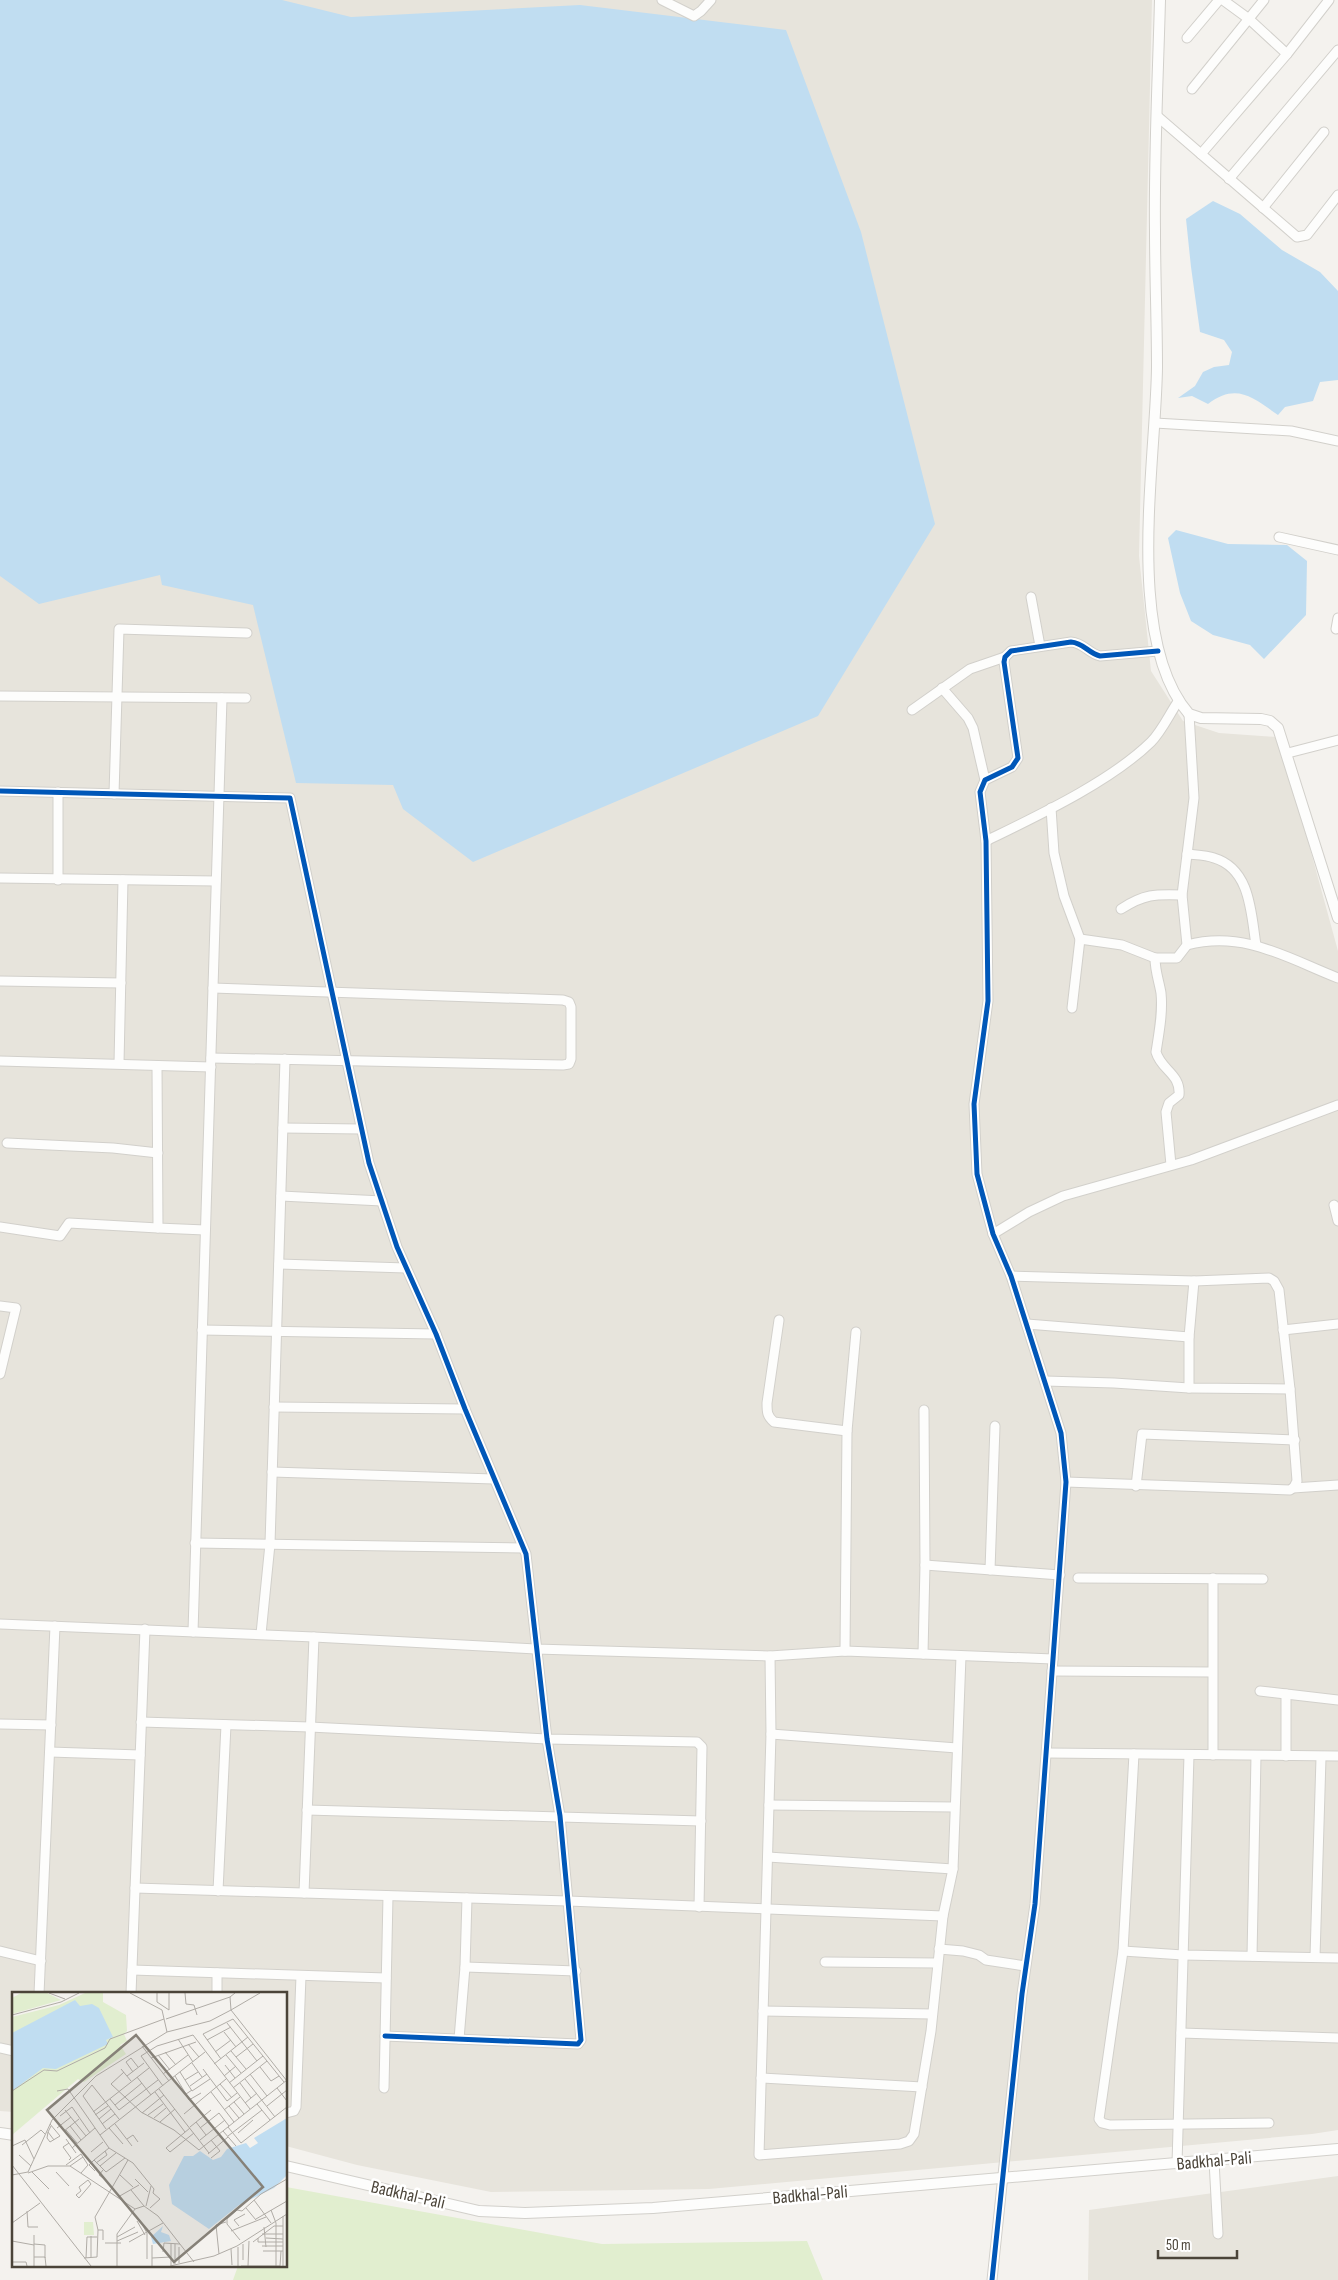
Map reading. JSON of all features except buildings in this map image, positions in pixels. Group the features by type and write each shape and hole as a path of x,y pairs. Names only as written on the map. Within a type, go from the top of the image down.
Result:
{"street":[{"path":"662,0 694,16 711,0"},
{"path":"1080,939 1122,945 1155,958 1177,958 1187,945 1182,895 1194,798 1189,714 1179,700 1162,666 1158,651 1151,594 1148,518 1157,368 1154,229 1160,0"},
{"path":"1187,38 1218,0"},
{"path":"1224,0 1249,19 1287,54"},
{"path":"1192,89 1264,0"},
{"path":"1201,154 1287,54 1329,0"},
{"path":"1229,179 1336,56"},
{"path":"1157,116 1297,237 1307,235 1338,195"},
{"path":"1263,208 1324,132"},
{"path":"1155,423 1291,430 1338,441"},
{"path":"1279,537 1338,550"},
{"path":"1031,598 1040,646"},
{"path":"1336,629 1338,618"},
{"path":"114,794 118,629 247,633"},
{"path":"912,710 970,669 1004,657 1011,651 1040,646 1078,643 1093,654 1100,656 1158,651"},
{"path":"985,780 1012,766 1018,758 1004,657"},
{"path":"942,688 968,718 973,728 985,780 980,792 986,841 988,1001 974,1104 977,1174 993,1234 1011,1276 1061,1433 1066,1482 1035,1904 1025,1966 992,2280"},
{"path":"0,696 246,698"},
{"path":"193,1632 222,698"},
{"path":"986,841 1051,808 1120,768 1152,741 1179,700"},
{"path":"1189,714 1201,718 1270,721 1278,728 1334,893 1338,918"},
{"path":"1288,753 1338,740"},
{"path":"0,791 290,798 369,1163 406,1268 436,1334 465,1409 526,1554 547,1739 560,1816 582,2034 578,2044 385,2036"},
{"path":"58,792 58,880"},
{"path":"1051,808 1054,853 1064,896 1080,939 1072,1008"},
{"path":"1187,854 1215,858 1224,862 1240,877 1248,897 1256,945"},
{"path":"0,878 216,881"},
{"path":"118,1063 123,880"},
{"path":"1121,909 1151,894 1182,895"},
{"path":"1187,945 1227,941 1256,945 1338,978"},
{"path":"1155,958 1155,972 1161,992 1162,1009 1156,1052 1158,1058 1176,1077 1180,1086 1179,1095 1169,1103 1166,1112 1171,1165"},
{"path":"0,981 121,983"},
{"path":"211,1058 563,1065 569,1064 571,1059 571,1007 569,1002 562,1000 213,988"},
{"path":"261,1634 270,1544 285,1059"},
{"path":"0,1061 210,1067"},
{"path":"157,1066 158,1228"},
{"path":"993,1234 1029,1212 1063,1196 1171,1165 1338,1105"},
{"path":"283,1128 362,1129"},
{"path":"7,1143 113,1148 158,1153"},
{"path":"281,1196 382,1201"},
{"path":"1334,1205 1338,1221"},
{"path":"0,1227 60,1236 69,1223 205,1230"},
{"path":"278,1264 406,1268"},
{"path":"1011,1276 1194,1281 1269,1278 1274,1281 1278,1290 1295,1440 1297,1481 1293,1488"},
{"path":"1188,1388 1189,1337 1194,1281"},
{"path":"0,1306 16,1308 0,1374"},
{"path":"779,1320 766,1412 769,1418 774,1422 847,1431"},
{"path":"1027,1324 1189,1337"},
{"path":"1283,1330 1338,1324"},
{"path":"202,1330 436,1334"},
{"path":"845,1651 847,1431 856,1332"},
{"path":"1045,1381 1188,1388 1290,1389"},
{"path":"274,1407 465,1409"},
{"path":"923,1654 925,1565 924,1410"},
{"path":"990,1570 995,1426"},
{"path":"1136,1486 1142,1434 1295,1440"},
{"path":"272,1472 494,1479"},
{"path":"1066,1482 1136,1486 1293,1488 1338,1485"},
{"path":"196,1543 523,1548"},
{"path":"925,1565 1060,1575"},
{"path":"1078,1578 1263,1579"},
{"path":"1213,1578 1213,1755"},
{"path":"0,1624 314,1636 536,1649 770,1656 845,1651 1053,1659"},
{"path":"39,1992 55,1626"},
{"path":"131,1992 145,1629"},
{"path":"304,1893 314,1636"},
{"path":"770,1656 771,1734 759,2155 900,2144 910,2141 914,2134 932,2014 943,1916 953,1869 961,1656"},
{"path":"1052,1671 1212,1672"},
{"path":"1260,1691 1338,1700"},
{"path":"1286,1694 1286,1756"},
{"path":"141,1722 310,1727 547,1739 697,1742 702,1747 699,1907"},
{"path":"0,1724 50,1725"},
{"path":"218,1891 226,1725"},
{"path":"771,1734 957,1748"},
{"path":"50,1752 140,1755"},
{"path":"1047,1753 1321,1758 1338,1756"},
{"path":"1134,1754 1123,1951 1099,2119 1102,2123 1110,2125 1269,2123"},
{"path":"1177,2164 1189,1755"},
{"path":"1252,1956 1256,1756"},
{"path":"1315,1957 1321,1758"},
{"path":"769,1805 954,1808"},
{"path":"307,1810 701,1821"},
{"path":"768,1857 953,1869"},
{"path":"135,1888 568,1901 943,1916"},
{"path":"384,2088 388,1896"},
{"path":"459,2039 465,1968 467,1898"},
{"path":"939,1948 979,1955 986,1960 1025,1966"},
{"path":"0,1951 41,1961"},
{"path":"1123,1951 1184,1955 1338,1958"},
{"path":"825,1962 937,1963"},
{"path":"465,1968 576,1971"},
{"path":"132,1970 386,1978"},
{"path":"216,1992 217,1973"},
{"path":"288,2112 294,2111 296,2107 301,1976"},
{"path":"763,2011 932,2014"},
{"path":"1181,2033 1338,2038"},
{"path":"761,2078 922,2087"},
{"name":"Badkhal-Pali","path":"288,2166 479,2211 525,2213 653,2208 1338,2149"},
{"path":"1214,2161 1218,2234"}],"shaded area":[{"path":"0,0 1152,0 1139,556 1151,671 1183,721 1219,733 1276,737 1285,757 1338,951 1338,2130 1312,2134 709,2189 491,2192 357,2165 288,2147 288,1992 12,1992 12,2112 0,2111"},
{"path":"1338,2176 1338,2280 1088,2280 1089,2210"}],"green space":[{"path":"288,2187 602,2244 807,2241 823,2280 233,2280 237,2268 288,2268"}],"water":[{"path":"0,0 282,0 351,17 580,5 786,30 861,232 935,524 818,716 473,862 403,809 393,785 296,783 253,605 162,585 160,575 39,604 0,576"},
{"path":"1213,201 1240,214 1282,250 1320,272 1338,291 1338,380 1320,382 1313,401 1285,407 1278,415 1253,398 1236,393 1218,397 1208,404 1192,396 1178,398 1195,386 1203,372 1214,367 1229,365 1232,352 1224,340 1200,332 1191,267 1186,219"},
{"path":"1176,530 1228,544 1287,545 1307,561 1306,615 1264,659 1250,645 1213,635 1191,621 1180,593 1168,538"}],"cycle path":[{"path":"992,2280 1022,1994 1035,1904 1066,1482 1061,1433 1011,1276 993,1234 977,1174 974,1104 988,1001 986,841 980,792 985,780 1012,767 1018,758 1004,662 1005,657 1011,651 1071,642 1079,644 1100,656 1158,651"},
{"path":"0,791 290,798 369,1163 397,1247 436,1334 465,1409 526,1554 547,1739 560,1816 581,2040 578,2044 385,2036"}]}
